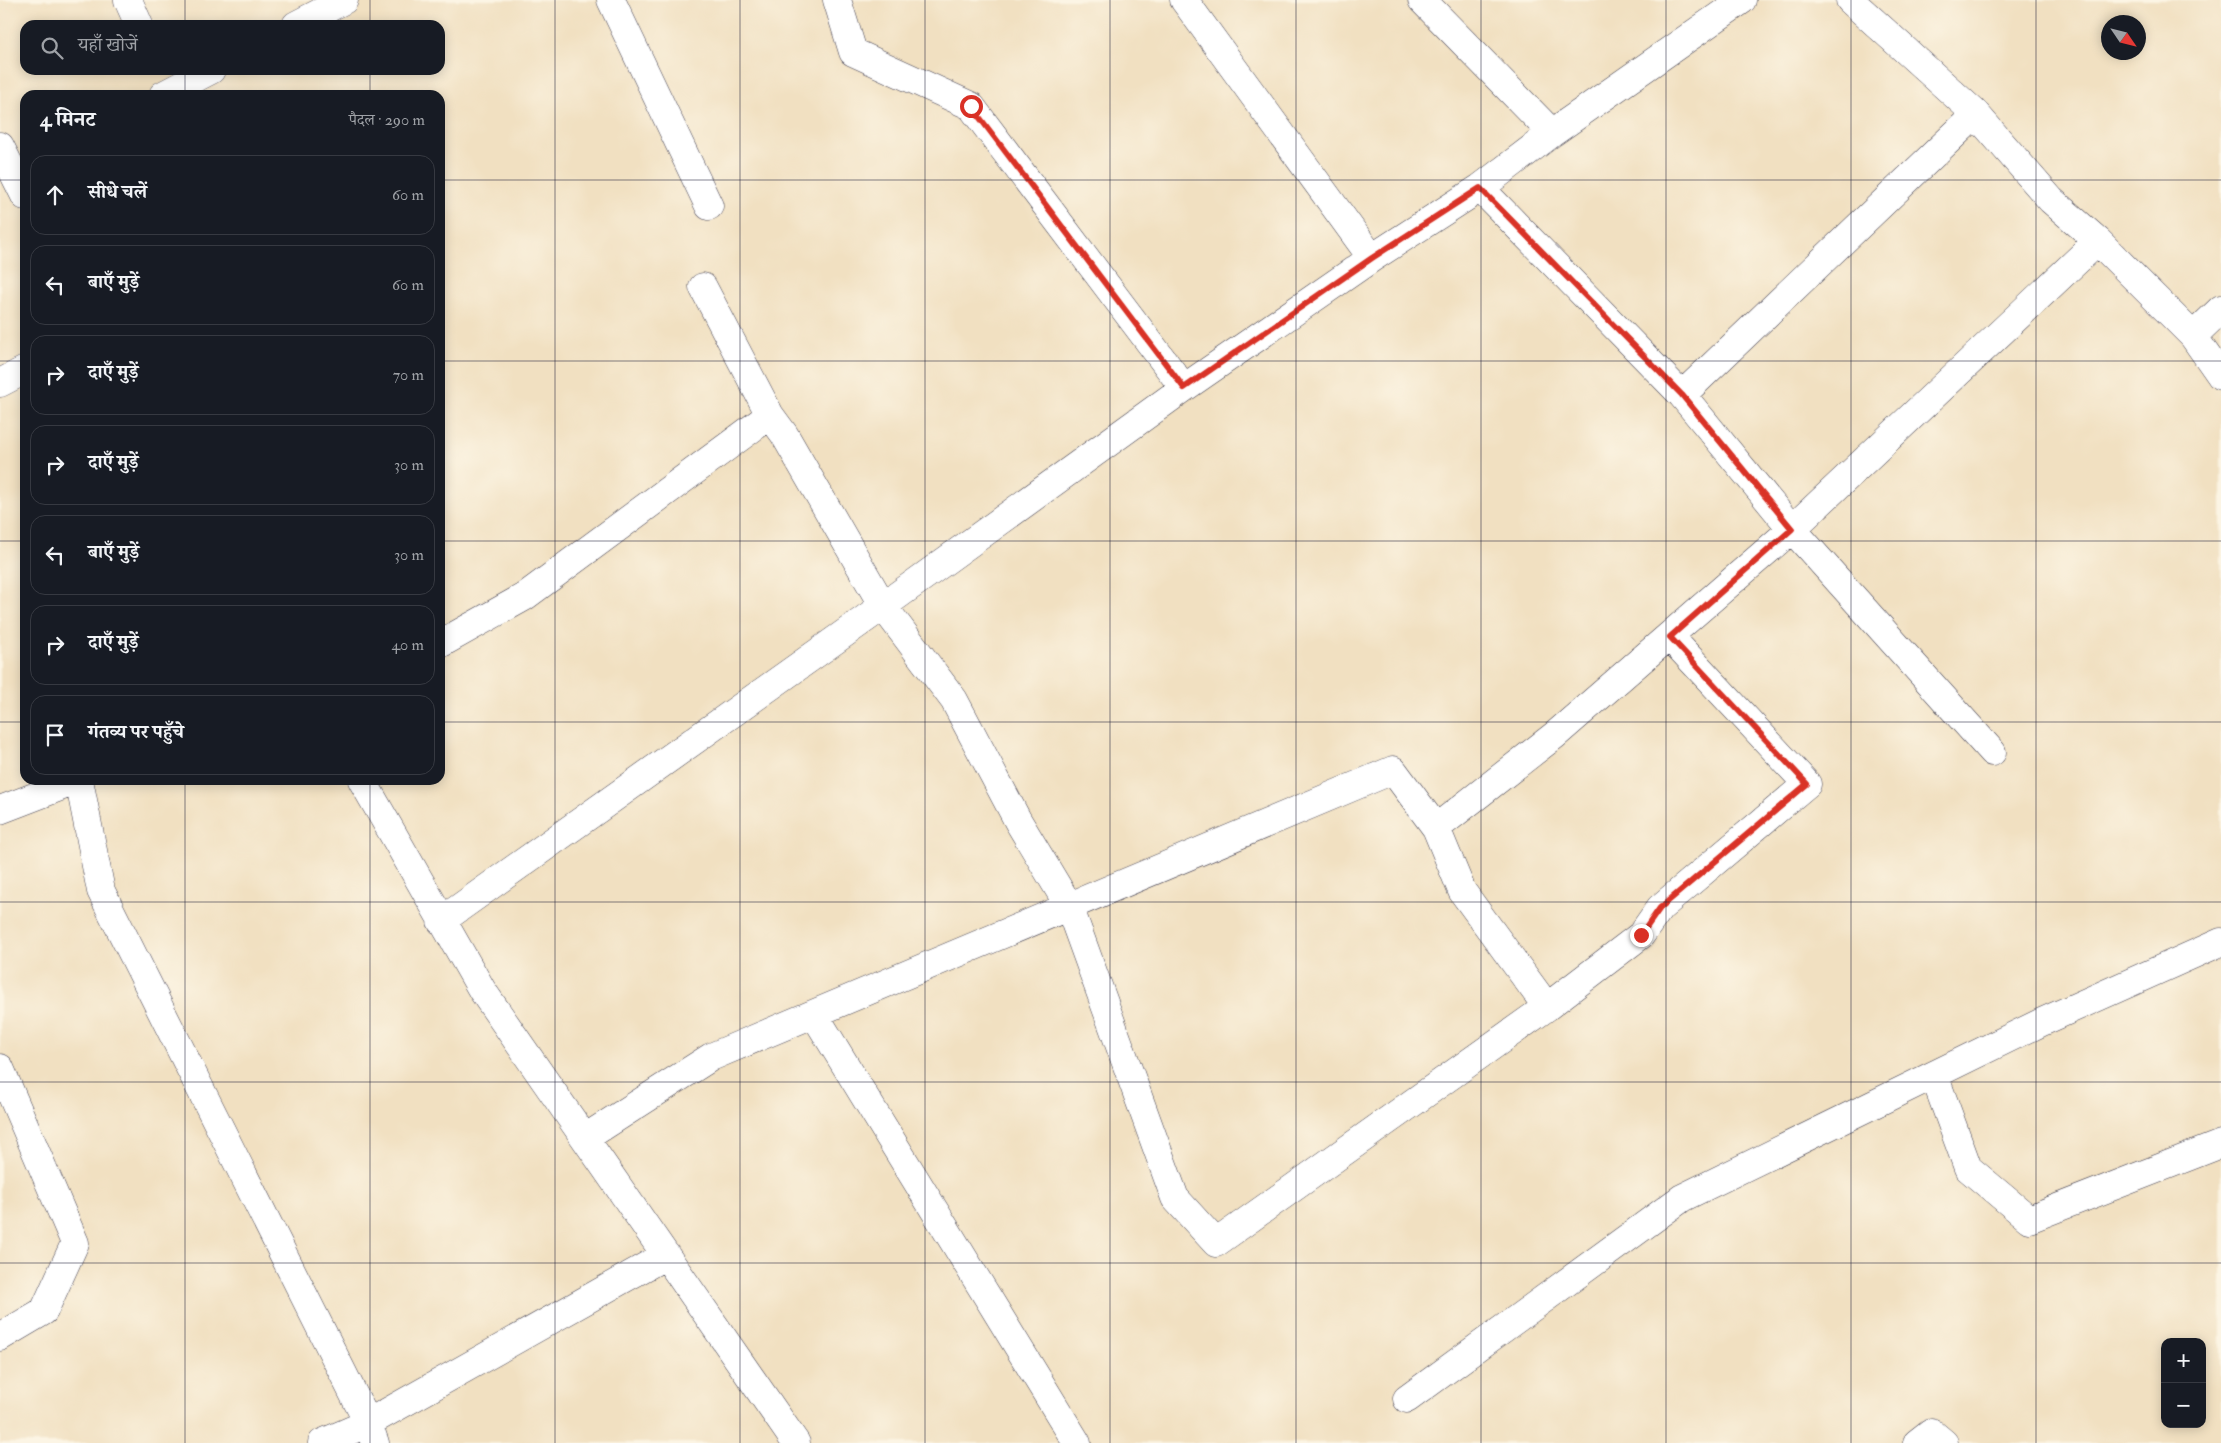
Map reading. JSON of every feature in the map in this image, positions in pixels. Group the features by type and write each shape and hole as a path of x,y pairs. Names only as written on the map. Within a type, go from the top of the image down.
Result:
{"street":[{"path":"128,0 137,20"},
{"path":"306,20 344,0"},
{"path":"611,0 708,206"},
{"path":"837,0 853,52 971,106 1184,388"},
{"path":"1184,0 1372,258"},
{"path":"1422,0 1552,133"},
{"path":"441,921 883,606 1184,388 1372,258 1480,188 1552,133 1742,0"},
{"path":"1850,0 1976,114 2052,200 2098,241 2193,336 2221,376"},
{"path":"164,85 195,75"},
{"path":"1682,395 1976,114"},
{"path":"0,146 20,186"},
{"path":"1480,188 1682,395 1792,529 1992,752"},
{"path":"1436,828 1555,735 1792,529 2098,241"},
{"path":"704,288 770,415 784,434 883,606 954,700 1018,822 1069,906 1175,1198 1216,1243 1547,1007 1641,935 1660,908 1807,784 1670,637"},
{"path":"2193,336 2221,309"},
{"path":"0,383 20,373"},
{"path":"445,641 524,597 770,415"},
{"path":"585,1138 711,1058 1393,770 1436,828 1462,891 1547,1007"},
{"path":"0,810 65,785"},
{"path":"79,785 102,891 371,1433"},
{"path":"365,785 482,990 796,1443"},
{"path":"1407,1399 1682,1198 2042,1022 2221,942"},
{"path":"814,1014 1077,1443"},
{"path":"0,1068 75,1244 44,1311 0,1337"},
{"path":"1934,1075 1968,1168 2029,1218 2221,1144"},
{"path":"322,1443 371,1433 666,1255"},
{"path":"1917,1443 1931,1432 1944,1443"}],"route":[{"path":"971,106 1184,388 1372,258 1480,188 1682,395 1792,529 1670,637 1807,784 1660,908 1641,935"}]}
